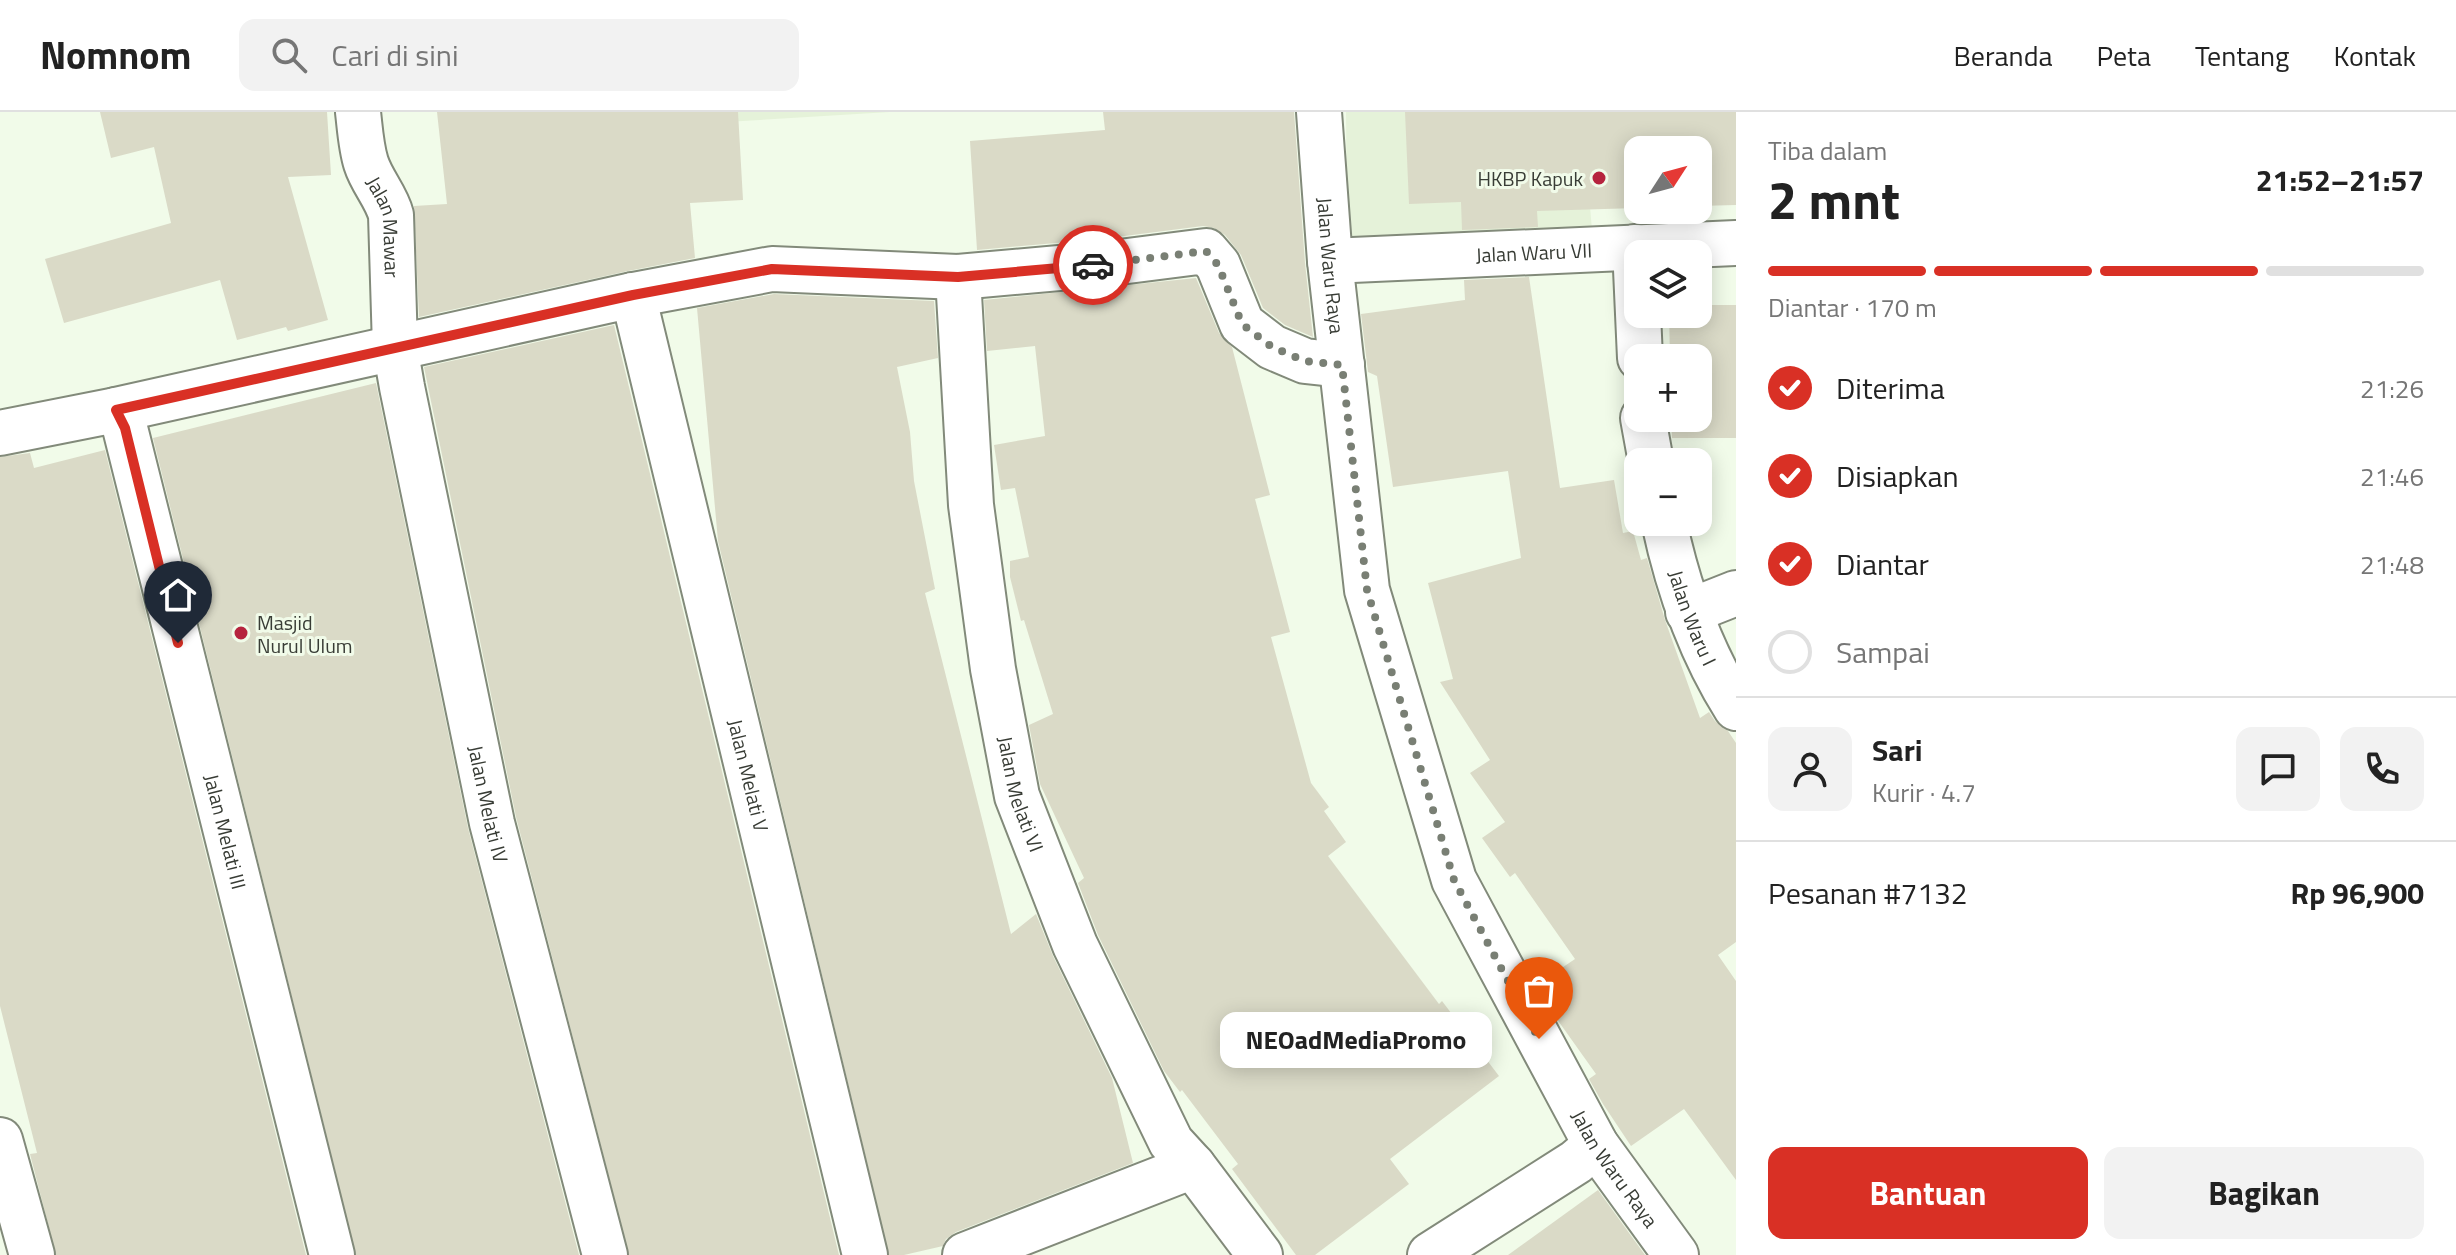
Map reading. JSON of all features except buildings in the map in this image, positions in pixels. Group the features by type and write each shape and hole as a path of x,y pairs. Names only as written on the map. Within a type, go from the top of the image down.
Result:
{"street":[{"name":"Jalan Mawar","path":"358,112 365,162 388,202 391,215 395,347"},
{"name":"Jalan Waru Raya","path":"1319,112 1330,261 1367,590 1454,880 1596,1145 1676,1255"},
{"name":"Jalan Waru VII","path":"1712,244 1736,243"},
{"name":"Jalan Waru VII","path":"1330,261 1624,248"},
{"path":"0,433 633,295 772,269 958,277 1206,251 1218,265 1242,324 1272,347 1305,361 1342,365"},
{"name":"Jalan Melati VI","path":"958,277 971,505 993,669 1017,796 1075,945 1171,1142 1193,1166 1260,1255"},
{"name":"Jalan Melati V","path":"633,295 865,1255"},
{"name":"Jalan Melati IV","path":"395,347 492,823 605,1255"},
{"name":"Jalan Melati III","path":"116,410 125,428 332,1255"},
{"name":"Jalan Waru I","path":"1667,536 1688,612 1718,680 1736,708"},
{"path":"1688,612 1736,593"},
{"path":"0,1140 32,1255"},
{"path":"1430,1255 1576,1162 1596,1145"},
{"path":"965,1255 1193,1166"}],"shaded area":[{"path":"725,112 890,112 726,122"},
{"path":"1346,112 1582,112 1592,230 1347,246"}],"way so far":[{"path":"1093,265 1206,251 1218,265 1242,324 1272,347 1305,361 1342,365 1367,590 1454,880 1539,1039"}],"place":[{"name":"HKBP Kapuk","path":"1599,178"},
{"name":"Masjid Nurul Ulum","path":"241,633"},
{"name":"NEOadMediaPromo","path":"1539,1039"}],"route":[{"path":"178,643 125,428 116,410 633,295 772,269 958,277 1093,265"}]}
